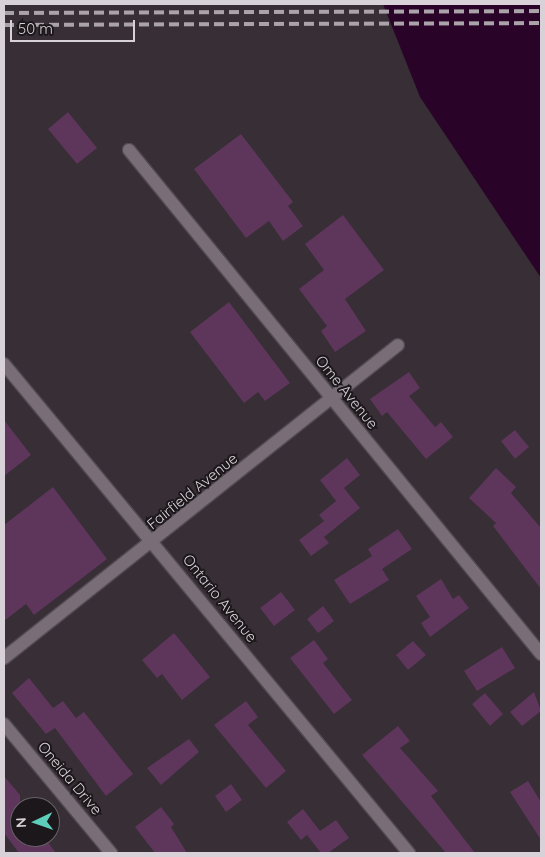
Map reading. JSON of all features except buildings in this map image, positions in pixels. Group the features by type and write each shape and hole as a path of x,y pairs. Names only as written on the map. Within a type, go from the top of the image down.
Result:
{"street":[{"name":"Ome Avenue","path":"129,150 541,654"},
{"name":"Fairfield Avenue","path":"4,658 154,543 331,397 398,345"},
{"name":"Ontario Avenue","path":"4,364 409,853"},
{"name":"Oneida Drive","path":"4,724 111,853"}],"shaded area":[{"path":"383,4 541,4 541,278 420,97"}],"railway":[{"path":"4,13 541,11"},
{"path":"4,25 541,23"}]}
